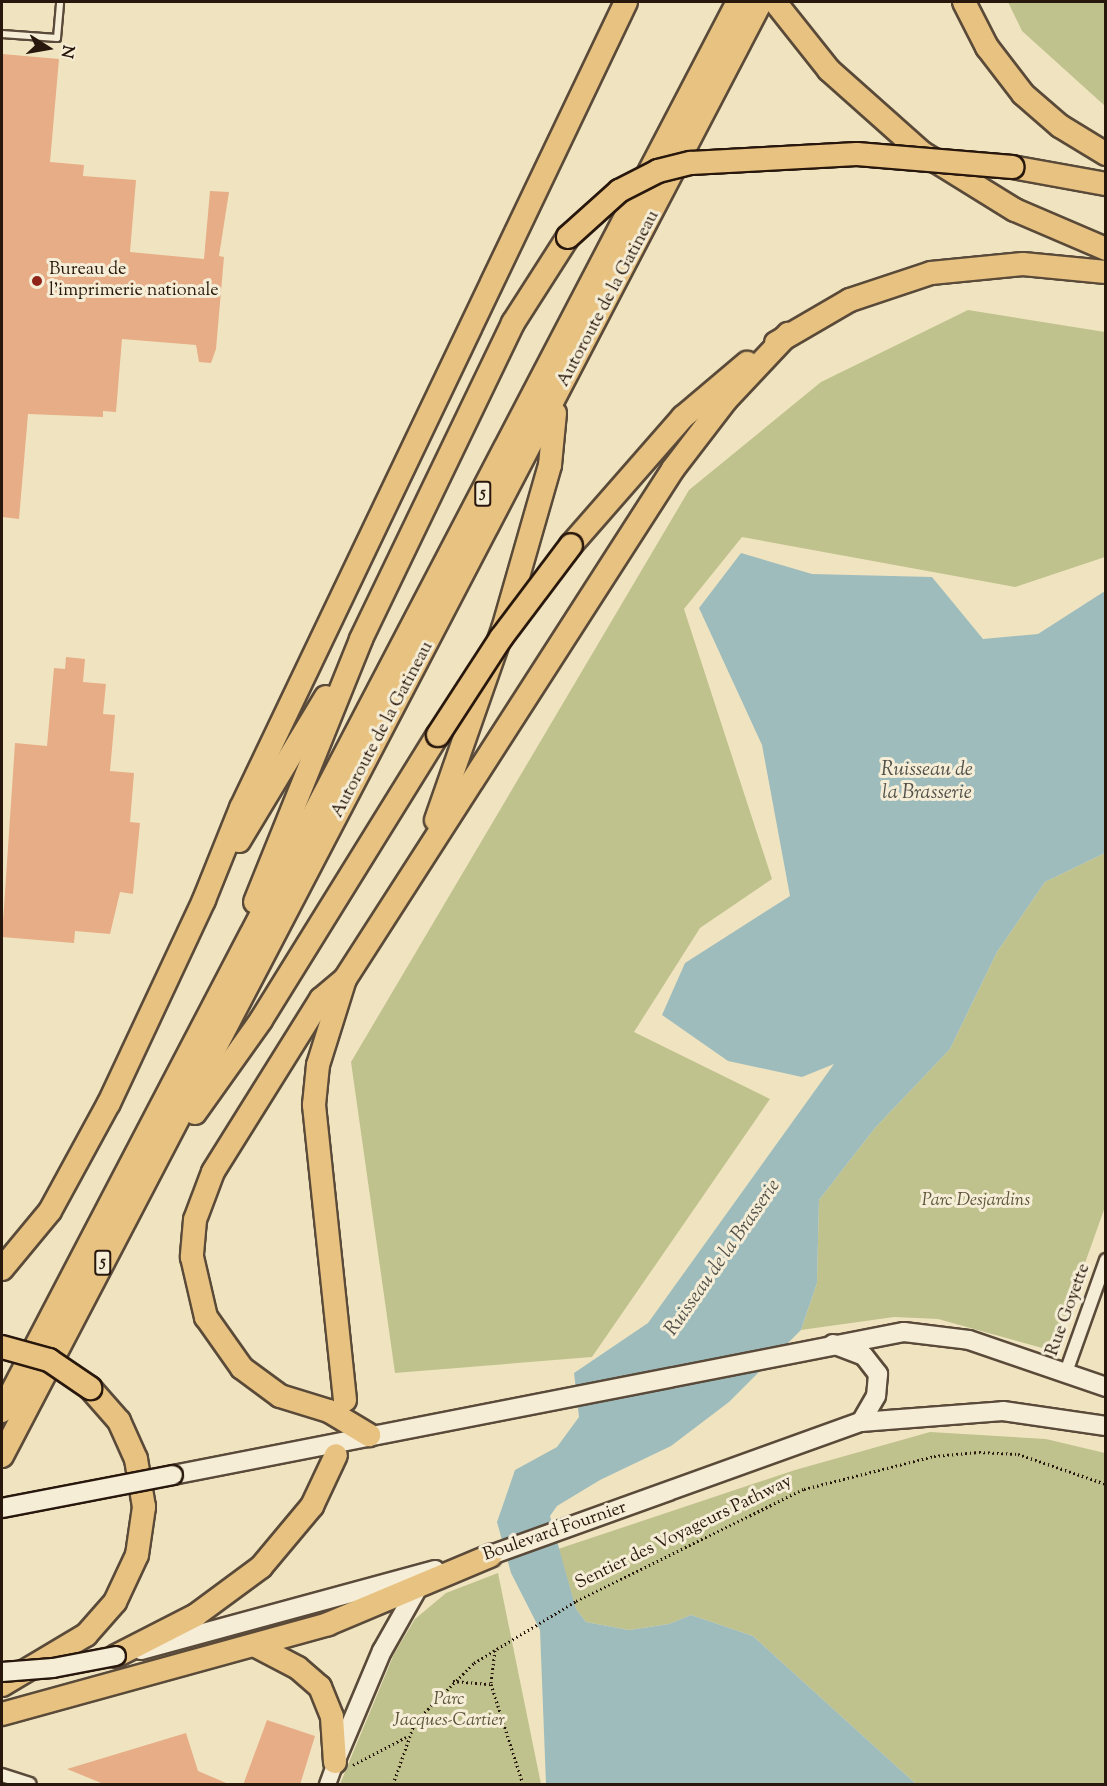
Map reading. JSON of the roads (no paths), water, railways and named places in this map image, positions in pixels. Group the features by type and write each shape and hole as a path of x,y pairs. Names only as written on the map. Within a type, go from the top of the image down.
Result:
{"highway":[{"path":"2,1269 43,1220 82,1156 204,900 240,808 626,2"},
{"name":"Autoroute de la Gatineau","path":"2,1411 738,2"},
{"name":"Autoroute de la Gatineau","path":"2,1456 556,400 761,2"},
{"path":"775,2 814,53 858,98 939,165 1015,210 1106,249"},
{"path":"963,2 987,47 1023,94 1060,126 1106,154"},
{"path":"224,985 291,805 361,639 513,323 568,237 618,191 658,171 691,163 848,154 1012,167 1106,184"},
{"path":"141,1191 261,1020 501,638 571,545 712,388 788,334 865,293 931,273 1023,264 1106,272"},
{"path":"345,1400 314,1105 318,1065 345,979 426,847 476,780 673,469 726,400 788,334"},
{"path":"426,847 501,638 550,465 556,400"},
{"path":"204,900 361,639"},
{"path":"345,979 321,999 213,1172 195,1220 192,1257 206,1317 234,1360 280,1396 329,1411 369,1435"},
{"path":"2,1347 49,1360 90,1388 119,1421 138,1465 144,1507 137,1555 122,1591 86,1635 2,1685"},
{"path":"116,1656 159,1640 218,1602 271,1557 312,1506 336,1455"},
{"path":"2,1714 256,1646 416,1591 490,1556"},
{"path":"256,1646 298,1668 320,1687 332,1718 341,1764"}],"main road":[{"path":"2,1508 832,1344 904,1332 944,1334 1066,1372 1106,1387"},
{"path":"832,1344 864,1356 878,1374 876,1396 861,1422"},
{"name":"Boulevard Fournier","path":"159,1640 490,1556 861,1422 1003,1410 1106,1426"},
{"path":"341,1764 379,1658 416,1591"},
{"path":"2,1672 53,1668 116,1656"}],"street":[{"name":"Rue Goyette","path":"1066,1372 1106,1260"},
{"path":"327,1785 341,1764"},
{"path":"2,1775 30,1785"}],"lane":[{"path":"2,34 57,38 60,2"}],"water":[{"name":"Ruisseau de la Brasserie","path":"741,553 812,574 932,577 983,639 1038,634 1105,591 1105,853 1045,882 997,952 950,1049 875,1128 819,1200 817,1283 801,1330 729,1402 671,1446 600,1480 557,1506 550,1516 576,1609 586,1622 629,1630 669,1624 691,1615 753,1636 916,1784 546,1784 540,1630 511,1573 497,1522 515,1470 557,1447 579,1417 574,1373 648,1323 834,1064 802,1077 728,1061 662,1015 685,963 790,896 762,745 699,608"}],"place":[{"name":"Bureau de l'imprimerie nationale","path":"37,281"}],"park label":[{"name":"Parc Desjardins","path":"976,1201"},
{"name":"Parc Jacques-Cartier","path":"449,1711"}]}
